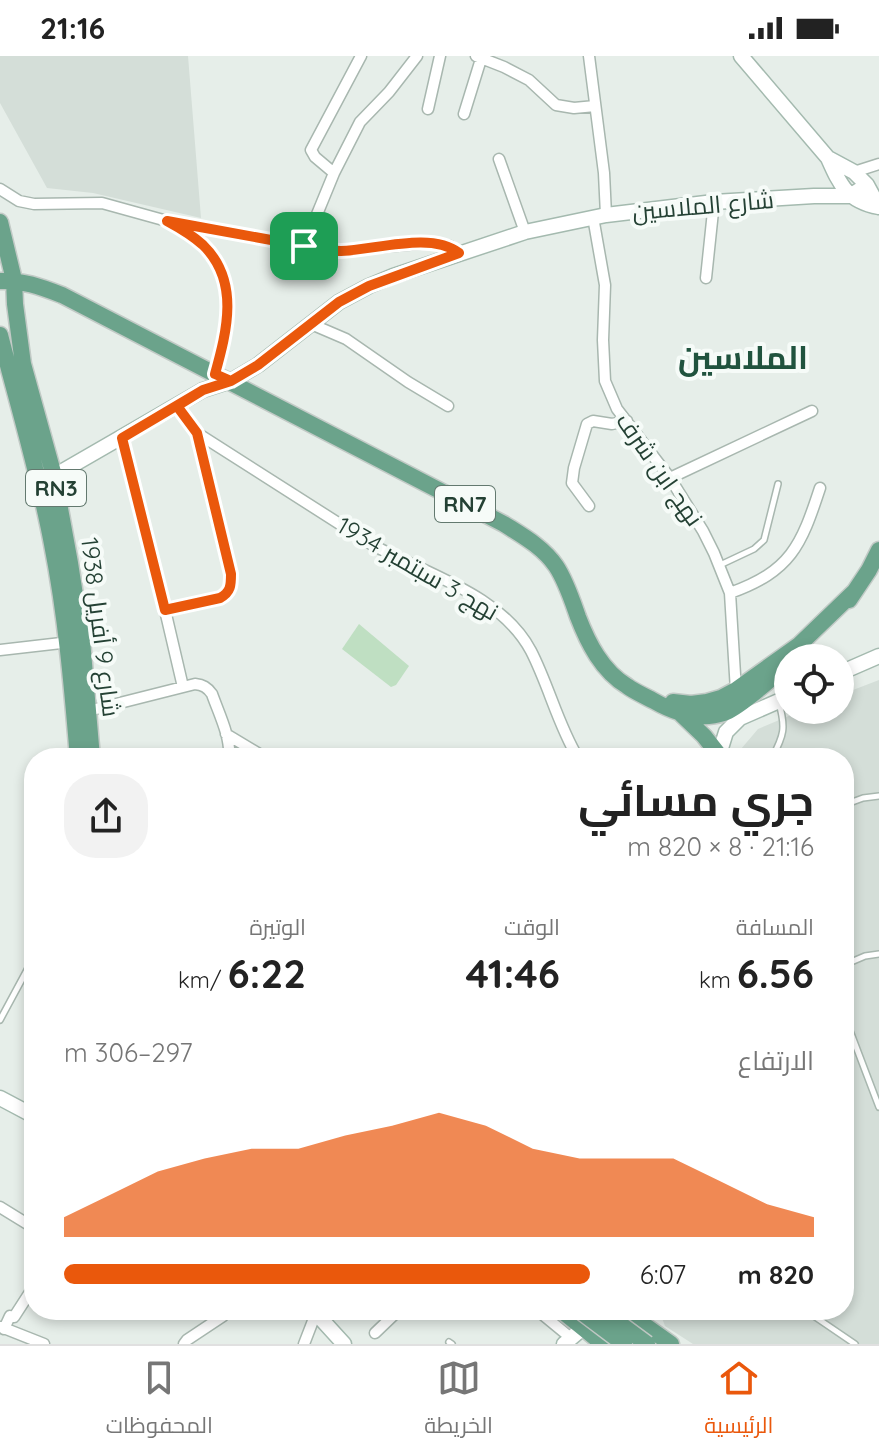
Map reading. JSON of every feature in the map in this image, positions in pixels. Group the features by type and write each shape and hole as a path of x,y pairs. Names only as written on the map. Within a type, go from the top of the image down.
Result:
{"main road":[{"path":"0,222 5,283"},
{"path":"0,253 5,283"},
{"name":"RN7","path":"5,283 36,285 62,295 504,524 534,543 564,579 585,635 613,676 669,710 710,716 727,712 774,675"},
{"name":"شارع 9 أفريل 1938","path":"5,283 39,451 52,539 75,641"},
{"name":"شارع 9 أفريل 1938","path":"0,335 39,451 54,476 75,641 81,712 79,748"},
{"name":"RN7","path":"811,644 844,610 879,550"},
{"name":"RN7","path":"738,704 854,592"},
{"name":"RN7","path":"652,699 691,704 721,698 738,704"},
{"name":"شارع 9 أفريل 1938","path":"81,712 90,748"},
{"path":"678,712 704,736 712,748"},
{"path":"564,1320 570,1340"},
{"path":"592,1320 624,1344"},
{"path":"570,1340 599,1320"},
{"path":"615,1320 647,1344"},
{"path":"637,1320 671,1344"},
{"path":"570,1340 603,1344"}],"street":[{"path":"334,173 311,150 361,56"},
{"path":"304,246 334,173 360,122 417,56"},
{"path":"428,109 440,56"},
{"name":"نهج ابن شرف","path":"589,56 603,161 600,216 605,285 605,381 617,409 670,478 703,531 719,565 730,593 738,704"},
{"path":"741,56 828,158 854,172 867,185 879,207"},
{"path":"464,114 479,58 529,80 556,105 574,108 595,106"},
{"name":"شارع الملاسين","path":"828,158 838,182 850,196 879,207"},
{"path":"499,159 525,232"},
{"path":"854,172 879,166"},
{"path":"850,196 867,185 879,166"},
{"name":"شارع الملاسين","path":"814,196 854,172"},
{"path":"0,189 19,201 34,204 102,203 167,221 339,251 427,243 450,246 459,253"},
{"name":"شارع الملاسين","path":"54,476 203,390 231,381 258,365 339,302 369,286 459,253 525,232 600,216 714,202 850,196"},
{"path":"706,278 714,202"},
{"path":"167,221 205,247 224,280 229,312 215,374"},
{"path":"311,324 346,339 448,406"},
{"path":"165,610 220,598 231,586 231,574 197,433 177,406"},
{"path":"670,478 812,411"},
{"path":"589,506 572,483 587,424 593,421 612,424 627,421"},
{"name":"نهج 3 سبتمبر 1934","path":"197,433 371,544 443,578 491,607 513,625 530,648 574,748"},
{"path":"122,438 183,687"},
{"path":"730,593 770,575 791,554 806,529 820,488"},
{"path":"0,650 75,641"},
{"path":"854,667 879,656"},
{"path":"81,712 201,685 212,694 228,748"},
{"path":"721,748 738,704 774,701"},
{"path":"226,734 249,748"},
{"path":"0,1098 24,1111"},
{"path":"0,1207 24,1222"},
{"path":"24,1302 2,1328 20,1340 44,1344"},
{"path":"184,1344 217,1320"},
{"path":"304,1344 312,1320"},
{"path":"322,1320 344,1344"},
{"path":"375,1333 389,1320"},
{"path":"548,1320 570,1340 581,1320"}],"lane":[{"path":"719,565 754,549 764,540 778,484"},
{"path":"777,748 783,737 783,724"},
{"path":"854,801 879,796"},
{"path":"854,961 879,954"},
{"path":"0,1020 24,976"},
{"path":"854,1041 879,1107"},
{"path":"820,1320 855,1344"}],"shaded area":[{"path":"0,56 188,56 201,218 93,193 47,188 0,103"},
{"path":"879,680 879,1344 693,1344 665,1326 663,1320 854,1320 854,748 742,748 758,729 774,722 854,724 854,690"}],"green space":[{"path":"359,624 409,666 396,685 391,687 342,649"}],"district":[{"name":"الملاسين","path":"743,357"}],"route":[{"path":"304,246 167,221 205,247 224,280 227,295 229,312 225,340 215,374 231,381 203,390 177,406 197,433 231,574 231,586 220,598 165,610 122,438 203,390 231,381 258,365 339,302 393,276 459,253 450,246 427,243 339,251 304,246"}]}
